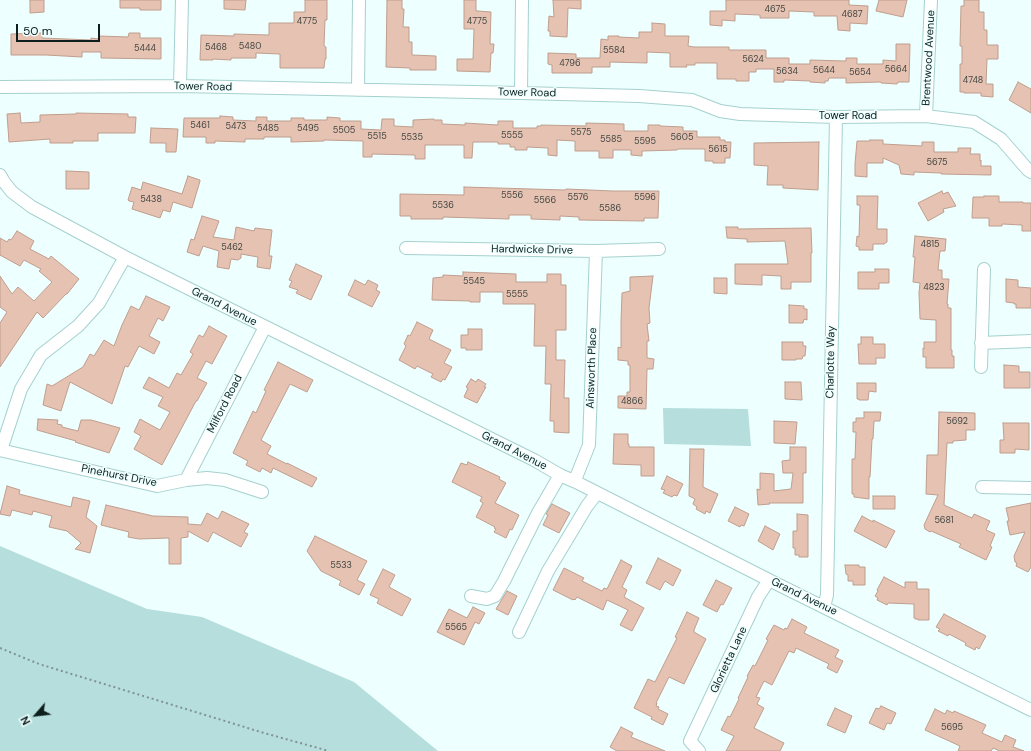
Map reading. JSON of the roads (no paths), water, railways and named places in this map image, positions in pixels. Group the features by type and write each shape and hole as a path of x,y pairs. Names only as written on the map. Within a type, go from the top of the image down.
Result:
{"street":[{"path":"180,86 182,0"},
{"path":"358,90 359,0"},
{"path":"521,93 522,0"},
{"name":"Brentwood Avenue","path":"926,116 932,0"},
{"name":"Tower Road","path":"0,87 180,86 639,96 692,100 720,111 740,114 836,117 926,116 974,122 1001,139 1031,172"},
{"name":"Charlotte Way","path":"824,607 827,595 836,117"},
{"name":"Grand Avenue","path":"1,181 12,192 32,207 125,257 1031,710"},
{"name":"Hardwicke Drive","path":"406,248 596,251 659,249"},
{"name":"Ainsworth Place","path":"576,482 589,446 596,251"},
{"path":"0,450 21,389 41,355 78,326 99,303 125,257"},
{"path":"981,366 984,268"},
{"name":"Milford Road","path":"186,480 265,327"},
{"path":"981,342 1031,341"},
{"name":"Pinehurst Drive","path":"0,450 157,486 186,480 207,478 225,480 262,492"},
{"path":"471,596 487,599 495,596 560,474"},
{"path":"982,487 1031,488"},
{"path":"518,632 548,571 587,506 597,493"},
{"name":"Glorietta Lane","path":"699,751 690,741 758,597 769,580"}]}
